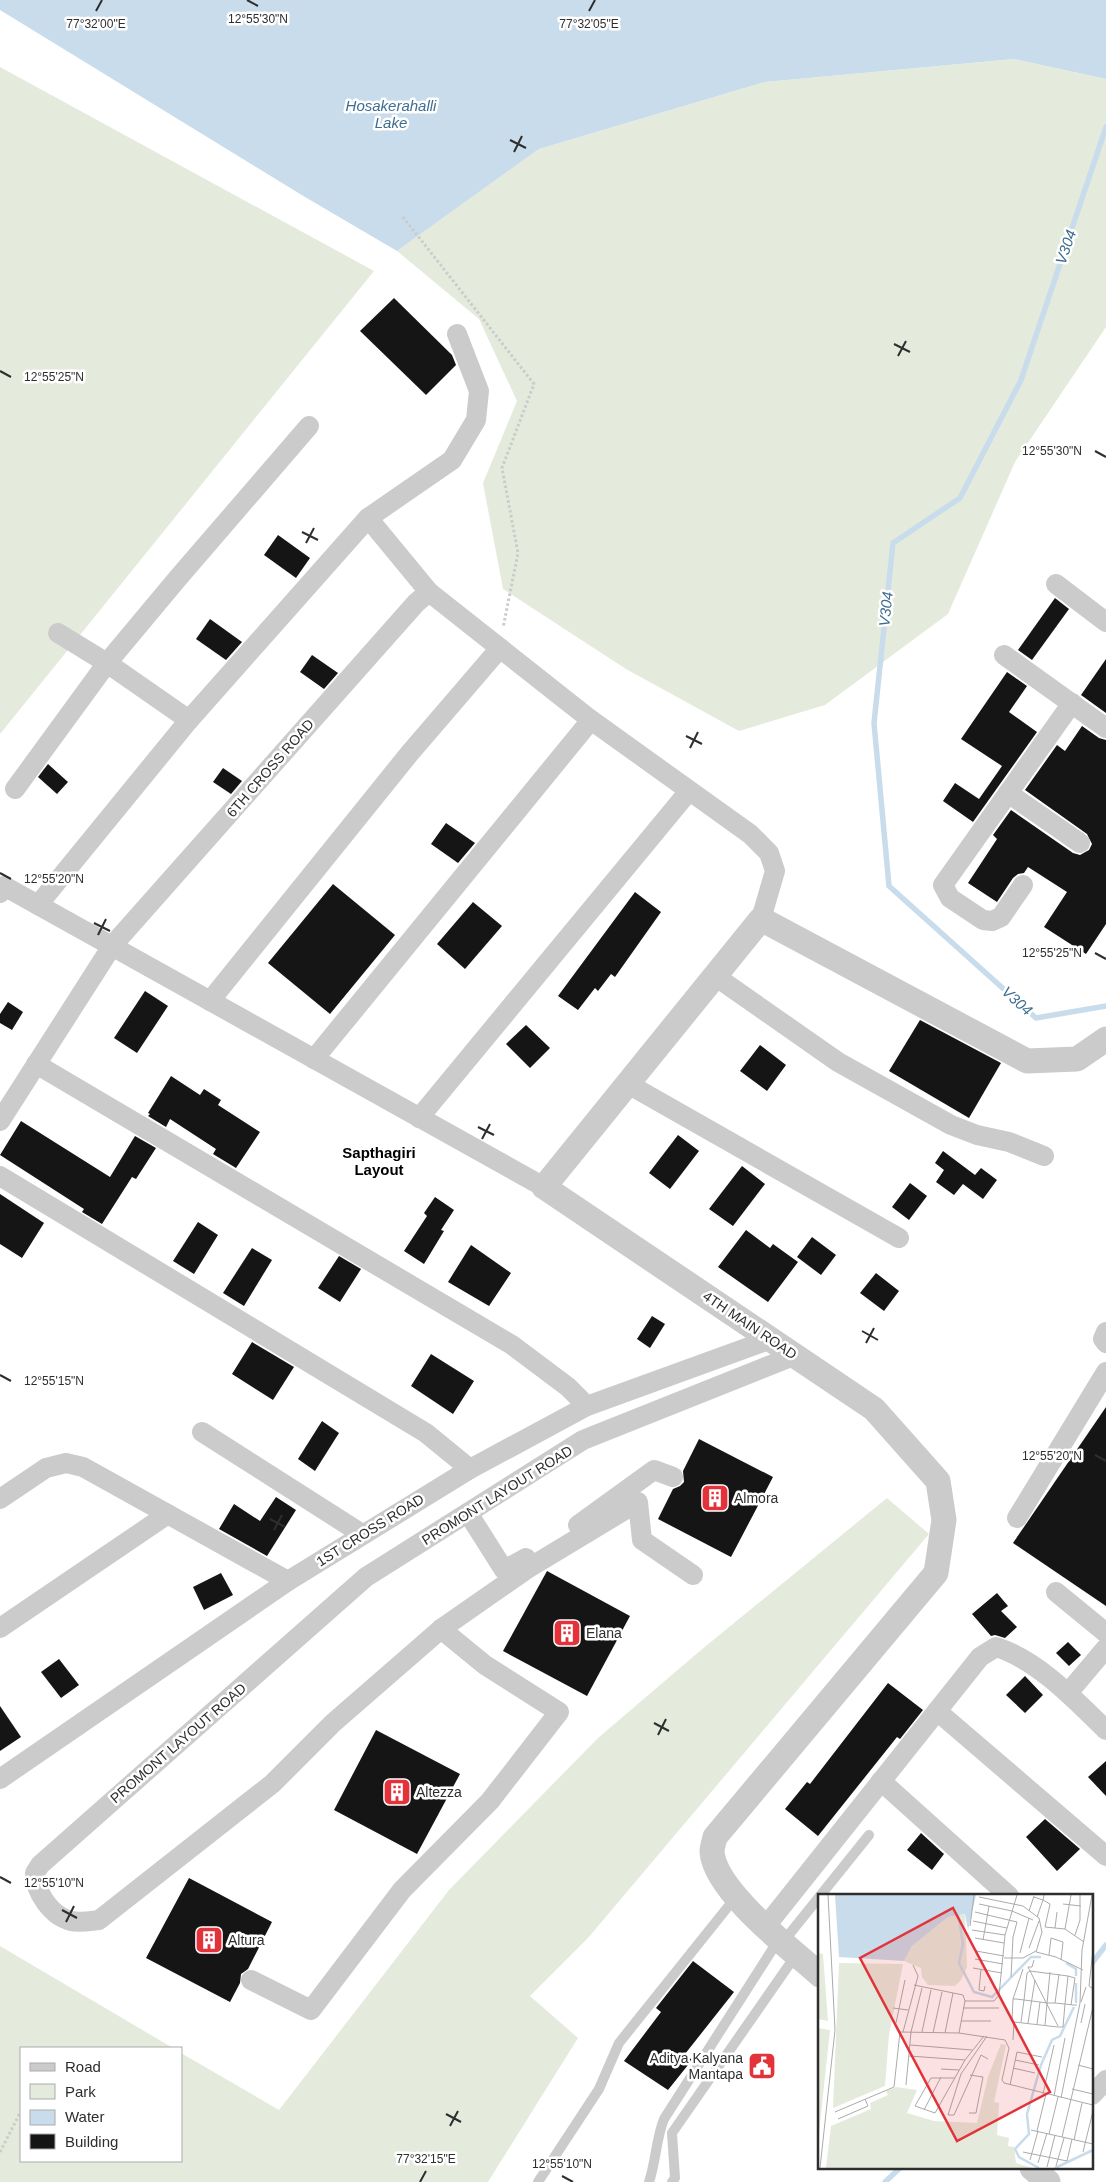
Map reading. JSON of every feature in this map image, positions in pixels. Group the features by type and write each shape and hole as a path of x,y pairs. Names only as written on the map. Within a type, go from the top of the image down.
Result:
{"street":[{"path":"38,905 189,720 368,518 452,460 476,420 478,391 457,334"},
{"path":"15,789 107,663 309,426"},
{"path":"0,892 4,886 544,1187 761,919 775,871 770,853 750,834 591,720 429,592 368,518"},
{"path":"1056,584 1106,622"},
{"name":"6TH CROSS ROAD","path":"0,1121 112,946 416,603 429,592"},
{"path":"58,633 107,663 189,720"},
{"path":"210,1000 409,754 500,648"},
{"path":"1004,656 1106,728"},
{"path":"1023,885 1001,917 983,920 950,898 943,885 1072,703"},
{"path":"314,1059 591,720"},
{"path":"419,1118 689,791"},
{"path":"1008,793 1080,843"},
{"path":"761,919 1027,1062 1077,1060 1106,1039"},
{"path":"715,976 838,1062 951,1125 977,1135 1009,1142 1044,1156"},
{"path":"36,1064 512,1345 568,1387 587,1406"},
{"path":"628,1084 899,1238"},
{"path":"0,1176 426,1433 470,1469"},
{"name":"4TH MAIN ROAD","path":"544,1187 874,1408 938,1481 944,1520 936,1573 715,1837 712,1851 715,1863 720,1876 735,1898"},
{"path":"1106,1332 1103,1339 1106,1343"},
{"name":"1ST CROSS ROAD","path":"0,1779 288,1581 470,1469 587,1406 771,1339"},
{"name":"PROMONT LAYOUT ROAD","path":"693,1575 642,1540 638,1502 527,1569 441,1629 333,1723 272,1784 99,1920 71,1921 57,1914 39,1894 35,1873 40,1865 366,1576 583,1440 796,1355"},
{"path":"1017,1518 1106,1372"},
{"path":"202,1432 362,1534"},
{"path":"0,1499 46,1468 66,1463 84,1466 288,1581"},
{"path":"468,1513 504,1570 558,1539 654,1470 672,1477"},
{"path":"0,1628 168,1514"},
{"path":"1056,1592 1106,1634"},
{"path":"251,1980 311,2010 402,1890 490,1801 559,1712 485,1665 441,1629"},
{"path":"781,1940 881,1781 980,1657 996,1647 1014,1653 1068,1692 1106,1730"},
{"path":"1068,1692 1106,1648"},
{"path":"937,1711 1106,1856"},
{"path":"881,1781 1008,1894"},
{"path":"735,1898 818,1973"},
{"path":"1094,2093 1106,2080"},
{"path":"1034,2170 1048,2182"}],"lane":[{"path":"820,1894 869,1835"},
{"path":"649,2182 655,2165 660,2130 664,2120 781,1940 818,1896"},
{"path":"538,2182 599,2089 619,2043 735,1898"},
{"path":"672,2182 674,2178 672,2133 781,1940"}],"path":[{"path":"0,2152 20,2112"}],"green space":[{"path":"1014,59 1106,79 1106,327 1015,462 948,614 825,705 739,731 626,669 503,589 483,483 517,401 479,319 397,251 539,149 765,82"},
{"path":"0,67 374,271 0,734"},
{"path":"887,1498 929,1534 588,1938 530,1996 578,2038 488,2182 0,2182 0,1946 171,2047 20,2047 20,2162 182,2162 182,2054 279,2110 449,1890 598,1738 701,1650"}],"water":[{"name":"Hosakerahalli Lake","path":"0,0 1106,0 1106,79 1014,59 765,82 539,149 397,251 305,197 0,10"}],"building":[{"path":"394,298 452,355 456,365 426,395 360,331"},
{"path":"278,535 310,558 296,578 264,555"},
{"path":"1055,598 1069,609 1032,660 1018,650"},
{"path":"210,619 242,642 226,660 196,639"},
{"path":"312,655 338,673 324,689 300,672"},
{"path":"1106,659 1106,713 1081,695"},
{"path":"1007,672 1027,686 1009,712 1037,732 973,822 943,801 955,783 979,799 1002,766 961,739"},
{"path":"1082,726 1099,738 1106,740 1106,924 1086,954 1044,927 1067,892 1028,867 1024,873 1018,874 1013,878 997,902 968,883 997,839 993,835 1011,810 1073,853 1080,855 1089,850 1092,844 1087,834 1025,790 1057,745 1065,751"},
{"path":"48,764 68,782 57,794 38,777"},
{"path":"223,768 242,781 231,794 213,782"},
{"path":"446,823 475,843 458,863 431,844"},
{"path":"333,884 395,935 330,1014 268,963"},
{"path":"635,892 661,912 615,977 611,974 598,991 595,988 578,1010 558,996"},
{"path":"473,902 502,926 465,969 437,944"},
{"path":"145,991 168,1006 137,1053 114,1038"},
{"path":"8,1002 23,1012 12,1030 0,1023 0,1014"},
{"path":"920,1020 1001,1063 969,1118 889,1071"},
{"path":"526,1025 550,1048 530,1068 506,1044"},
{"path":"760,1045 786,1065 767,1091 740,1071"},
{"path":"171,1076 200,1095 204,1089 221,1100 218,1105 260,1132 236,1168 213,1154 216,1149 170,1119 166,1127 148,1116"},
{"path":"21,1121 110,1177 135,1136 156,1148 136,1179 132,1177 102,1224 82,1212 84,1209 0,1155"},
{"path":"678,1135 699,1151 670,1189 649,1173"},
{"path":"943,1151 975,1175 981,1168 997,1180 983,1199 963,1184 954,1195 936,1182 944,1170 935,1163"},
{"path":"742,1166 765,1184 733,1226 709,1209"},
{"path":"910,1183 927,1196 909,1220 892,1207"},
{"path":"0,1194 44,1223 22,1258 0,1244"},
{"path":"435,1197 454,1210 441,1230 444,1231 424,1264 404,1251 427,1216 424,1213"},
{"path":"198,1222 218,1235 194,1274 173,1261"},
{"path":"746,1230 770,1248 773,1244 798,1262 768,1302 718,1267"},
{"path":"812,1237 836,1255 821,1275 797,1257"},
{"path":"471,1245 511,1273 489,1306 448,1282"},
{"path":"252,1248 272,1260 244,1306 223,1293"},
{"path":"339,1256 361,1269 340,1302 318,1288"},
{"path":"876,1273 899,1291 884,1311 860,1293"},
{"path":"652,1316 665,1324 650,1348 637,1339"},
{"path":"252,1342 294,1367 273,1400 232,1374"},
{"path":"431,1354 474,1381 453,1414 411,1386"},
{"path":"1106,1407 1106,1606 1013,1543"},
{"path":"322,1421 339,1433 315,1471 298,1459"},
{"name":"Almora","path":"699,1439 773,1477 731,1557 658,1519 673,1489 684,1482 683,1471"},
{"path":"276,1497 296,1510 267,1556 219,1529 234,1504 260,1521"},
{"name":"Elana","path":"547,1571 630,1616 587,1696 503,1651"},
{"path":"221,1573 233,1595 204,1610 193,1587"},
{"path":"997,1593 1008,1606 1001,1611 1017,1627 1005,1638 995,1635 991,1636 972,1614"},
{"path":"1068,1642 1081,1655 1069,1666 1056,1653"},
{"path":"59,1659 79,1685 61,1698 41,1672"},
{"path":"1025,1676 1043,1695 1025,1713 1006,1695"},
{"path":"888,1683 923,1710 900,1739 897,1737 818,1836 785,1809 807,1782 810,1784"},
{"path":"0,1706 21,1737 0,1751"},
{"name":"Altezza","path":"376,1730 460,1774 417,1854 334,1810"},
{"path":"1106,1761 1106,1796 1088,1777"},
{"path":"1045,1819 1080,1849 1057,1871 1026,1837"},
{"path":"921,1833 944,1854 932,1870 907,1850"},
{"name":"Altura","path":"189,1878 272,1922 248,1969 241,1974 240,1983 230,2002 146,1958"},
{"path":"693,1961 734,1992 685,2054 692,2060 668,2090 624,2061 661,2012 656,2008"}],"waterway":[{"name":"V304","path":"1106,127 1021,380 960,498 893,543 874,723 889,886 1036,1018 1106,1006"},
{"name":"V304","path":"1094,1960 1106,1945"},
{"name":"V304","path":"885,2182 898,2170"}],"place":[{"name":"Almora","path":"715,1498"},
{"name":"Elana","path":"567,1633"},
{"name":"Altezza","path":"397,1792"},
{"name":"Altura","path":"209,1940"},
{"name":"Aditya Kalyana Mantapa","path":"762,2066"}],"district":[{"name":"Sapthagiri Layout","path":"379,1162"}]}
